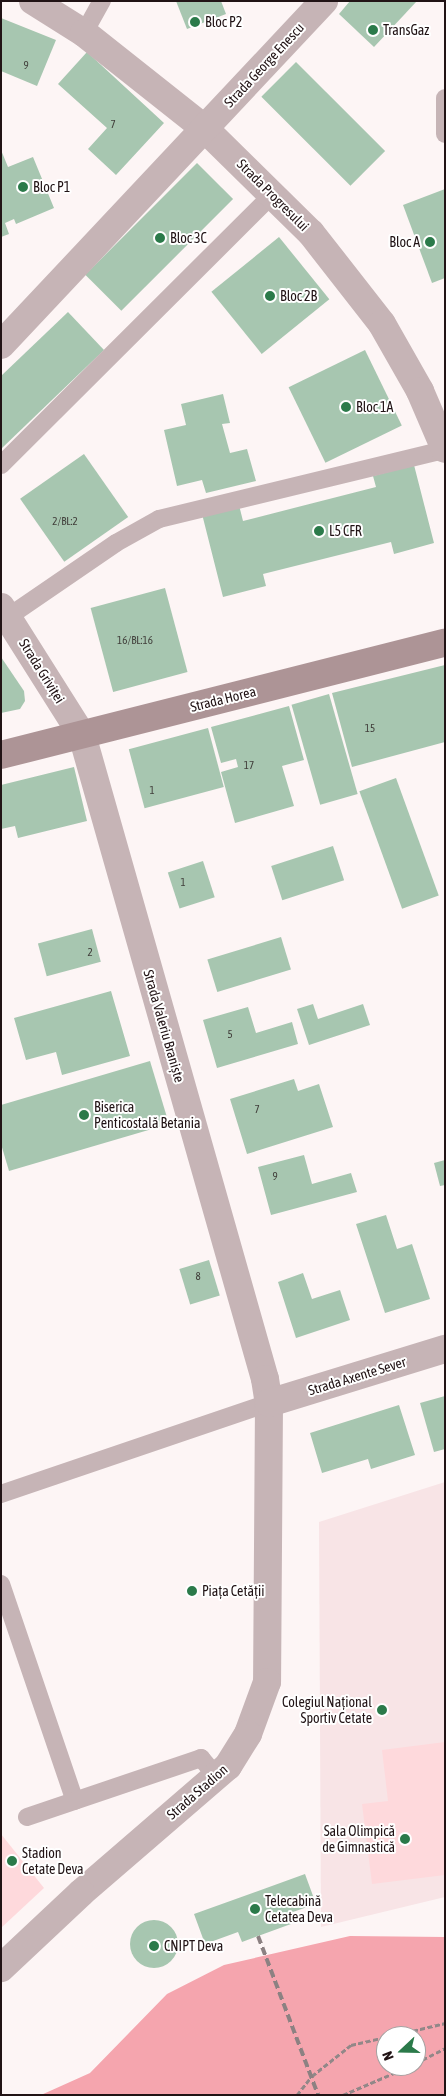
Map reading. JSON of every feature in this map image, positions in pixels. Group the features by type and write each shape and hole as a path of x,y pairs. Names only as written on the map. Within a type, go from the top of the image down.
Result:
{"main road":[{"name":"Strada Horea","path":"1,754 445,643"}],"street":[{"name":"Strada Progresului","path":"33,1 84,33 204,128 274,194 311,233 382,324 420,391 445,449"},
{"name":"Strada George Enescu","path":"1,344 324,1"},
{"name":"Strada Griviței","path":"5,612 82,735"},
{"name":"Strada Valeriu Braniște","path":"82,735 262,1370 269,1403"},
{"name":"Strada Axente Sever","path":"269,1403 445,1349"},
{"name":"Strada Stadion","path":"1,1968 81,1893 216,1776 235,1756 248,1734 267,1682 269,1403"}],"lane":[{"path":"84,33 102,1"},
{"path":"445,98 445,134"},
{"path":"1,465 274,194"},
{"path":"5,612 159,518 445,449"},
{"path":"1,1494 269,1403"},
{"path":"1,1584 75,1801"},
{"path":"27,1817 201,1758 216,1776"}],"path":[{"path":"426,2028 445,2023"},
{"path":"297,2095 312,2076 351,2045 376,2039"},
{"path":"426,2058 445,2048"},
{"path":"343,2095 387,2076"}],"shaded area":[{"name":"Colegiul Național Sportiv Cetate","path":"445,1482 445,1897 321,1927 319,1522"},
{"name":"Sala Olimpică de Gimnastică","path":"445,1742 445,1875 372,1884 362,1804 388,1801 382,1750"},
{"name":"Stadion Cetate Deva","path":"1,1834 44,1888 1,1928"},
{"path":"350,1936 445,1937 445,2095 41,2095 90,2073 167,1994 224,1965"}],"building":[{"name":"Bloc P2","path":"176,1 221,1 226,14 187,29"},
{"name":"TransGaz","path":"350,1 417,1 374,47 339,14"},
{"path":"1,18 56,40 37,86 1,71"},
{"path":"87,52 164,123 116,175 88,149 107,128 58,84"},
{"path":"296,62 385,151 350,186 261,97"},
{"name":"Bloc P1","path":"1,150 8,167 33,157 54,208 16,224 14,219 5,223 9,234 1,237"},
{"name":"Bloc 3C","path":"197,163 233,199 121,311 85,275"},
{"name":"Bloc A","path":"445,189 445,278 432,283 403,205"},
{"name":"Bloc 2B","path":"279,237 329,299 262,354 211,292"},
{"path":"68,312 104,350 1,449 1,376"},
{"name":"Bloc 1A","path":"365,350 402,425 325,463 289,387"},
{"path":"223,394 230,423 222,424 230,453 247,449 256,481 206,493 202,480 177,486 164,430 186,425 181,404"},
{"path":"84,454 128,517 64,562 20,499"},
{"name":"L5 CFR","path":"414,465 434,543 394,554 391,542 263,574 266,586 223,597 202,514 239,505 243,521 376,487 373,476"},
{"path":"165,588 188,672 113,692 91,608"},
{"path":"1,657 24,691 25,701 20,709 1,713"},
{"path":"445,665 445,742 352,767 332,693"},
{"path":"329,694 358,794 320,805 292,705"},
{"path":"289,706 304,760 282,766 294,806 235,823 221,772 238,767 236,759 221,763 211,727"},
{"path":"208,728 224,787 145,808 129,749"},
{"path":"74,767 87,821 18,838 15,826 1,829 1,785"},
{"path":"396,778 439,895 402,909 359,791"},
{"path":"333,846 344,880 282,900 271,866"},
{"path":"203,861 215,897 180,909 168,872"},
{"path":"92,929 101,962 47,976 38,943"},
{"path":"281,937 291,970 217,992 207,960"},
{"path":"111,991 130,1056 62,1075 56,1052 26,1060 14,1018"},
{"path":"313,1004 318,1019 363,1004 370,1025 309,1045 297,1009"},
{"path":"248,1007 256,1033 292,1022 298,1044 217,1068 203,1020"},
{"name":"Biserica Penticostală Betania","path":"150,1061 169,1124 9,1171 1,1144 1,1105"},
{"path":"294,1079 298,1091 319,1084 333,1127 247,1154 230,1099"},
{"path":"304,1155 312,1184 351,1173 357,1192 271,1215 258,1167"},
{"path":"445,1160 445,1185 440,1186 434,1163"},
{"path":"386,1215 397,1249 412,1244 430,1299 385,1313 356,1224"},
{"path":"209,1260 220,1295 190,1304 179,1269"},
{"path":"303,1273 312,1299 340,1290 350,1320 296,1338 278,1282"},
{"path":"445,1396 445,1449 434,1452 420,1403"},
{"path":"399,1405 415,1455 371,1469 368,1459 322,1473 310,1433"},
{"name":"Telecabină Cetatea Deva","path":"305,1874 316,1904 287,1914 291,1924 242,1942 238,1932 205,1944 194,1914"},
{"name":"CNIPT Deva","path":"149,1920 159,1920 168,1924 174,1930 177,1935 177,1953 168,1964 159,1968 149,1968 140,1964 134,1958 130,1949 130,1939 134,1930 140,1924"}],"railway":[{"path":"258,1936 318,2095"}],"place":[{"name":"Bloc P2","path":"195,22"},
{"name":"TransGaz","path":"373,30"},
{"name":"Bloc P1","path":"23,187"},
{"name":"Bloc 3C","path":"160,238"},
{"name":"Bloc A","path":"430,242"},
{"name":"Bloc 2B","path":"270,296"},
{"name":"Bloc 1A","path":"346,407"},
{"name":"L5 CFR","path":"319,531"},
{"name":"Biserica Penticostală Betania","path":"84,1115"},
{"name":"Piața Cetății","path":"192,1591"},
{"name":"Colegiul Național Sportiv Cetate","path":"382,1710"},
{"name":"Sala Olimpică de Gimnastică","path":"405,1839"},
{"name":"Stadion Cetate Deva","path":"12,1861"},
{"name":"Telecabină Cetatea Deva","path":"255,1909"},
{"name":"CNIPT Deva","path":"154,1946"}]}
